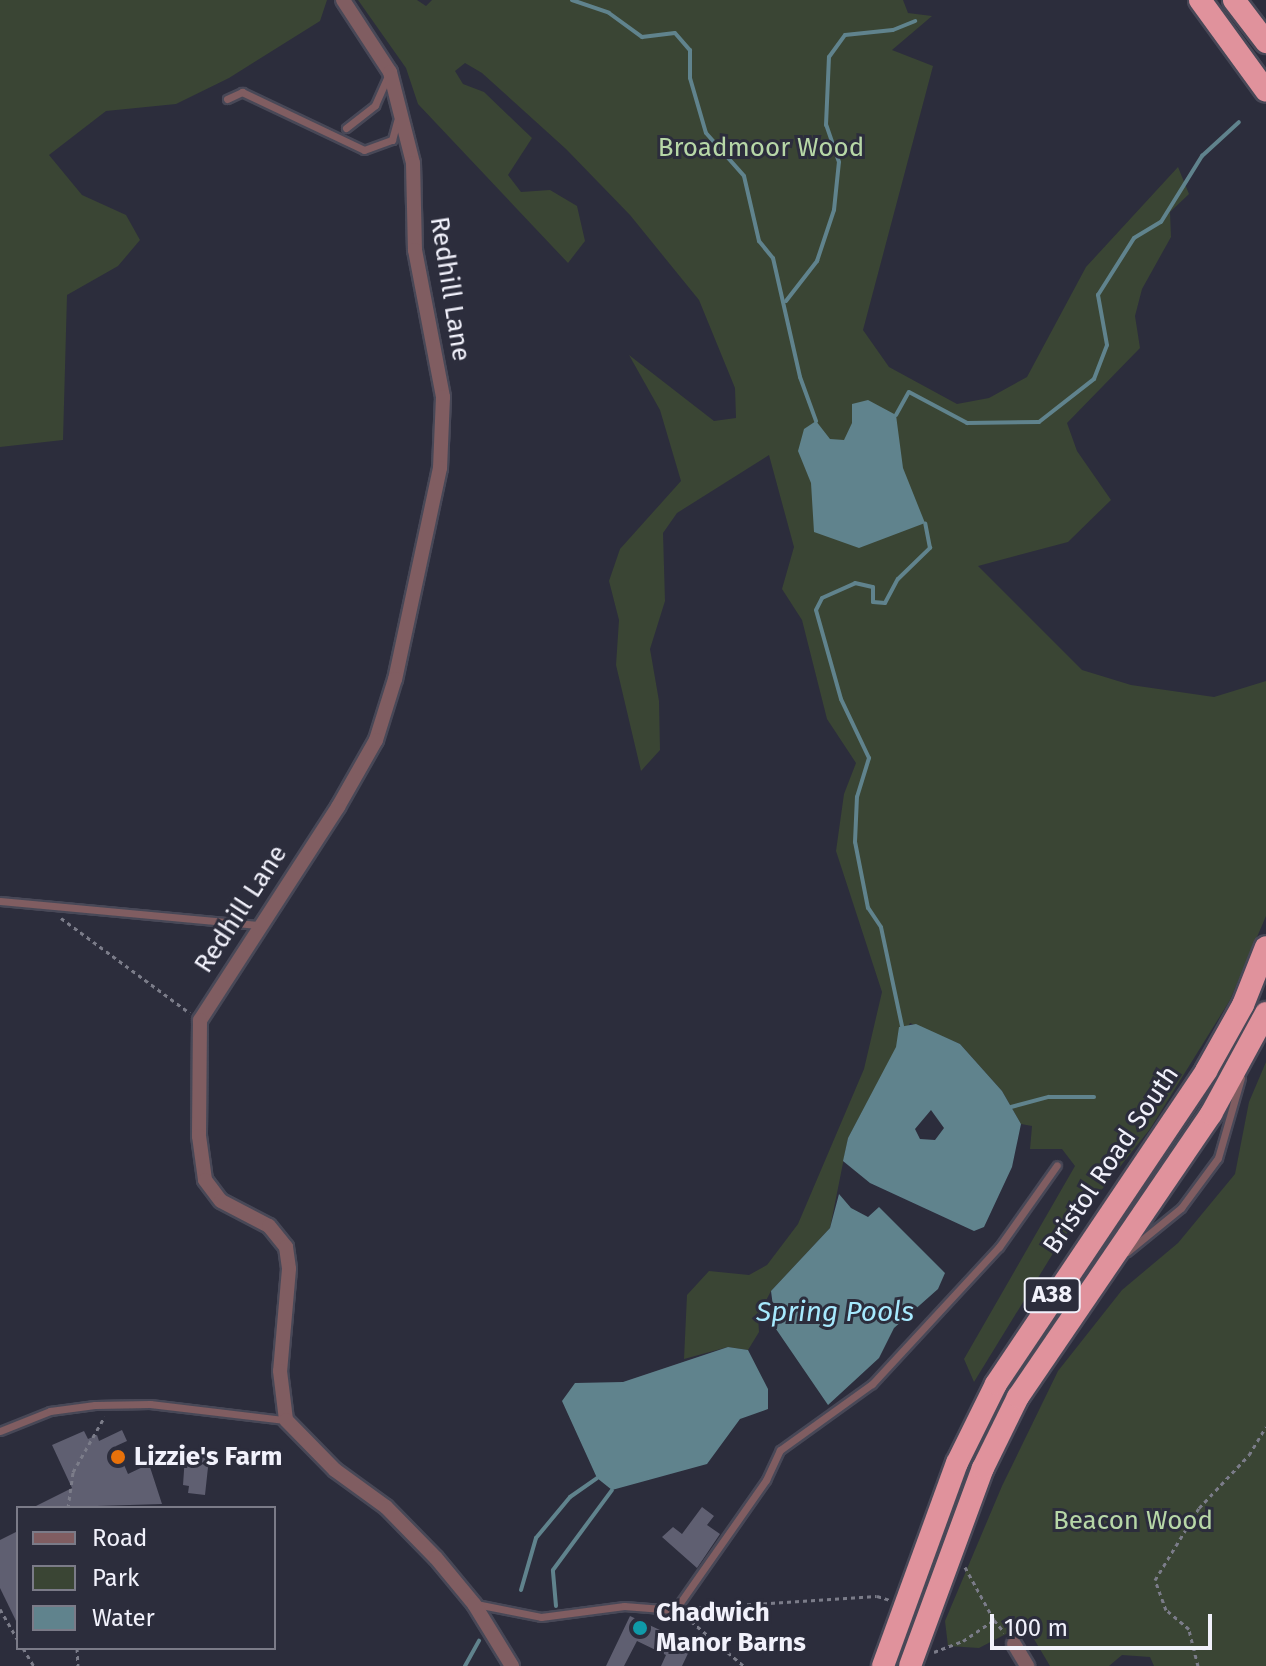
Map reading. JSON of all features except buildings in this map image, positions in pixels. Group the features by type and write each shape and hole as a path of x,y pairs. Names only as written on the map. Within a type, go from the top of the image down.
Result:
{"highway":[{"path":"1200,0 1266,91"},
{"path":"1234,0 1266,42"},
{"name":"Bristol Road South","path":"883,1666 957,1463 996,1384 1206,1071 1243,1005 1266,947"},
{"name":"Bristol Road South","path":"913,1658 997,1439 1056,1335 1246,1056 1266,1013"}],"street":[{"name":"Redhill Lane","path":"286,1420 280,1371 286,1247 269,1226 221,1201 205,1180 196,1069 200,1020 257,925 338,807 376,740 395,679 440,468 443,397 415,250 413,163 399,107 390,72 343,0"},
{"path":"286,1420 335,1470 386,1507 474,1604 512,1666"},
{"path":"1014,1644 1027,1666"}],"lane":[{"path":"346,128 375,105 390,72"},
{"path":"227,99 242,92 364,150 392,140 399,107"},
{"path":"0,901 257,925"},
{"path":"1097,1275 1164,1223 1205,1178 1228,1134 1246,1056"},
{"path":"474,1604 541,1617 624,1606 675,1610 766,1480 780,1450 872,1384 999,1247 1057,1165"},
{"path":"0,1431 50,1411 112,1405 150,1404 286,1420"}],"path":[{"path":"45,904 86,941 200,1020"},
{"path":"68,1506 73,1472 112,1405"},
{"path":"1198,1666 1189,1629 1166,1610 1155,1580 1199,1508 1249,1455 1265,1430"},
{"path":"961,1564 983,1591 994,1620 1014,1644"},
{"path":"675,1610 877,1596 888,1600"},
{"path":"0,1609 16,1637"},
{"path":"675,1610 744,1666"},
{"path":"913,1658 963,1641 994,1620"}],"green space":[{"path":"0,0 327,0 320,21 229,78 176,104 106,111 49,155 82,195 126,215 140,240 118,266 67,295 63,440 0,447"},
{"name":"Broadmoor Wood","path":"358,0 417,0 426,6 432,0 903,0 908,13 932,16 892,50 933,66 863,330 889,367 957,404 989,398 1027,377 1086,267 1178,167 1189,194 1170,212 1171,237 1142,289 1135,316 1140,348 1067,423 1077,451 1111,500 1068,542 978,566 1082,670 1131,685 1214,697 1266,681 1266,916 1230,1000 1150,1129 1060,1242 974,1382 964,1359 1075,1166 1062,1149 1030,1149 1032,1126 1021,1124 1002,1091 960,1044 910,1023 848,1138 830,1228 771,1291 758,1316 759,1332 748,1350 728,1347 684,1359 687,1295 709,1271 749,1275 767,1265 798,1224 864,1069 882,992 836,851 844,794 856,763 827,719 802,620 782,589 794,547 769,455 677,513 663,533 665,601 650,649 659,701 660,750 641,771 616,665 619,620 609,581 620,549 681,481 660,410 629,355 714,421 736,418 735,388 699,300 630,215 566,149 482,73 465,63 455,71 463,84 484,92 532,138 508,175 521,192 550,190 577,206 585,241 568,263 418,104 406,68"},
{"name":"Beacon Wood","path":"1266,1062 1266,1666 1154,1666 1150,1657 1122,1655 1109,1666 1050,1666 1025,1624 979,1648 948,1646 945,1621 1002,1486 1058,1371 1122,1290 1178,1243 1235,1174 1249,1102"}],"water":[{"path":"868,400 896,415 903,468 925,523 859,548 814,532 811,483 798,451 804,429 816,421 830,439 844,440 852,423 852,404"},
{"path":"916,1024 960,1044 1002,1091 1021,1124 1012,1167 984,1227 974,1231 870,1183 843,1161 848,1138 896,1047 899,1027","holes":["931,1110 944,1128 935,1140 920,1139 915,1129"]},
{"name":"Spring Pools","path":"839,1194 851,1208 868,1217 879,1207 945,1273 938,1289 894,1328 879,1358 828,1405 776,1329 771,1291 830,1228"},
{"path":"728,1347 748,1350 768,1389 768,1409 740,1419 707,1464 612,1490 597,1478 562,1401 575,1383 623,1382"}],"waterway":[{"path":"572,0 609,13 642,37 675,33 690,50 690,78 706,133 744,176 759,241 773,258 800,377 816,421"},
{"path":"786,301 817,261 834,210 839,162 826,125 829,57 845,35 893,30 915,21"},
{"path":"896,415 909,392 967,423 1039,422 1094,379 1107,345 1098,295 1134,238 1161,222 1202,156 1239,122"},
{"path":"902,1026 881,927 868,908 855,842 857,797 869,758 841,699 816,610 822,598 855,583 873,587 873,602 885,603 898,579 930,548 925,523"},
{"path":"1011,1107 1049,1097 1094,1097"},
{"path":"521,1590 536,1538 570,1497 597,1478"},
{"path":"556,1606 553,1570 612,1490"},
{"path":"465,1666 479,1641"}],"place":[{"name":"Lizzie's Farm","path":"118,1457"},
{"name":"Chadwich Manor Barns","path":"640,1628"}]}
